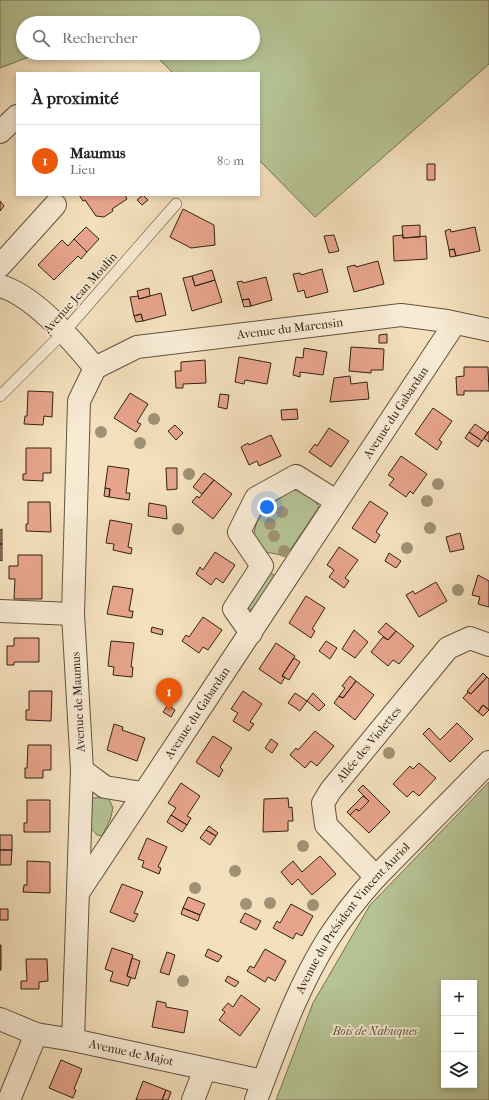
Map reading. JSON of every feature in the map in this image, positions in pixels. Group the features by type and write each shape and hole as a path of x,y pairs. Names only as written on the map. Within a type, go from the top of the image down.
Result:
{"street":[{"path":"0,132 16,117"},
{"path":"0,266 55,205"},
{"path":"0,286 13,290 64,331 96,368"},
{"name":"Avenue du Marensin","path":"96,368 137,347 400,315 455,323 489,330"},
{"name":"Avenue du Gabardan","path":"78,893 142,793 251,633 336,501 455,323"},
{"name":"Avenue de Maumus","path":"73,1040 82,770 73,614 79,401 96,368"},
{"path":"251,633 234,608 262,566 239,532 256,498 296,476 336,501"},
{"path":"0,611 73,614"},
{"name":"Allée des Violettes","path":"376,877 326,825 323,803 331,790 448,648 470,638 489,645"},
{"name":"Avenue du Président Vincent Auriol","path":"260,1091 302,988 328,940 360,895 376,877 489,762"},
{"path":"82,770 105,787 142,793"},
{"name":"Avenue de Majot","path":"0,1019 36,1034 73,1040 205,1069 260,1091"},
{"path":"9,1100 36,1034"},
{"path":"193,1100 205,1069"}],"lane":[{"name":"Avenue Jean Moulin","path":"0,396 64,331 176,204"}],"green space":[{"path":"0,0 489,0 489,64 315,217 260,161 260,72 172,72 160,60 260,60 260,16 16,16 16,60 21,60 0,68"},
{"path":"292,490 301,491 308,494 314,499 319,507 286,556 266,552 254,536 255,528 262,514 272,504"},
{"path":"268,574 273,574 275,580 257,608 251,610 247,606"},
{"name":"Bois de Nahuques","path":"489,782 489,1100 276,1100 313,1003 370,905"},
{"path":"108,797 113,808 110,820 102,836 97,835 89,826 92,798"}],"building":[{"path":"427,164 435,164 435,180 427,180"},
{"path":"80,196 126,196 127,199 112,209 113,211 104,217 96,216 85,200 83,201"},
{"path":"144,196 148,200 142,205 137,200"},
{"path":"0,201 4,206 0,211"},
{"path":"183,209 214,225 215,245 191,248 170,237"},
{"path":"420,225 420,237 403,238 402,226"},
{"path":"86,227 99,239 87,252 74,239"},
{"path":"475,227 480,251 456,256 454,249 449,250 445,231 450,229 451,232"},
{"path":"334,235 339,251 329,253 324,236"},
{"path":"403,235 403,238 426,236 427,259 394,261 393,236"},
{"path":"74,239 87,252 81,259 78,256 54,280 38,265 62,240 68,246"},
{"path":"454,249 456,256 450,257 449,250"},
{"path":"378,261 384,284 354,292 347,267 355,265 356,267"},
{"path":"322,269 328,292 306,298 304,290 298,292 293,274 300,273 301,275"},
{"path":"212,270 215,280 195,286 192,276"},
{"path":"192,276 195,286 215,280 222,302 192,311 183,278"},
{"path":"266,277 272,300 251,306 249,299 242,300 237,282 242,281 243,283"},
{"path":"149,288 150,296 139,299 137,291"},
{"path":"161,293 166,315 143,321 141,314 134,316 130,297 138,296 139,299"},
{"path":"249,299 251,306 244,307 242,300"},
{"path":"141,314 143,321 136,322 134,316"},
{"path":"387,334 387,343 379,343 379,335"},
{"path":"351,347 384,349 383,370 371,370 371,373 349,371"},
{"path":"304,348 327,352 323,375 300,372 300,377 293,375 296,357 303,358"},
{"path":"239,357 271,363 267,384 245,380 244,384 235,382"},
{"path":"205,360 206,383 183,384 183,388 176,388 175,371 181,371 181,362"},
{"path":"464,367 488,367 489,391 464,391 464,395 457,395 456,377 464,376"},
{"path":"350,376 351,384 367,382 369,399 330,402 334,378"},
{"path":"28,391 53,392 52,417 44,416 43,425 24,424 25,416 27,416"},
{"path":"130,393 148,404 137,422 141,424 136,432 114,418"},
{"path":"220,394 229,395 227,409 218,407"},
{"path":"433,408 452,421 439,440 442,442 437,450 415,434"},
{"path":"297,409 298,419 282,420 281,410"},
{"path":"475,424 488,433 482,441 469,432"},
{"path":"175,425 183,433 176,440 168,431"},
{"path":"329,428 349,441 331,467 309,452 315,444 317,446"},
{"path":"489,431 489,442 484,438"},
{"path":"469,432 482,441 478,447 465,438"},
{"path":"271,435 281,456 259,466 257,461 249,465 241,447"},
{"path":"26,448 51,448 51,473 43,473 43,481 23,480 23,474 26,474"},
{"path":"401,456 427,474 413,494 410,491 406,497 389,485 394,479 388,475"},
{"path":"108,466 129,469 126,493 130,493 129,500 109,497 110,489 105,488"},
{"path":"166,468 177,468 177,489 167,490"},
{"path":"204,473 214,480 202,494 193,487"},
{"path":"214,480 232,494 213,519 192,502 197,496 199,498"},
{"path":"105,488 110,489 109,497 104,496"},
{"path":"370,501 388,513 376,532 380,535 375,543 352,528"},
{"path":"28,502 50,502 51,532 26,531 26,524 28,524"},
{"path":"149,503 166,506 167,519 148,516"},
{"path":"110,520 132,524 128,547 132,548 131,554 113,550 114,544 106,543"},
{"path":"2,529 2,544 0,544 0,530"},
{"path":"460,533 464,549 450,552 446,537"},
{"path":"0,544 2,544 2,561 0,560"},
{"path":"339,547 358,560 345,578 349,581 344,588 329,577 334,570 327,565"},
{"path":"215,552 235,565 223,583 216,578 211,585 196,574 200,567 203,570"},
{"path":"389,553 401,561 396,568 385,561"},
{"path":"18,555 42,555 42,599 14,599 15,579 9,579 9,566 18,566"},
{"path":"478,575 489,581 489,607 478,604 480,597 472,595"},
{"path":"436,582 447,601 419,617 406,595 413,591 415,594"},
{"path":"113,586 133,589 129,611 133,611 132,618 107,614"},
{"path":"306,596 325,608 312,629 315,631 311,638 289,623"},
{"path":"203,617 222,630 208,650 203,647 199,653 182,641 186,635 189,637"},
{"path":"386,623 396,631 388,640 378,632"},
{"path":"152,627 163,630 162,635 151,632"},
{"path":"354,630 368,642 355,658 342,649"},
{"path":"396,631 414,646 399,664 393,660 388,666 371,652 383,637 388,640"},
{"path":"14,638 39,638 39,662 14,662 14,665 7,665 7,646 14,646"},
{"path":"111,641 134,643 131,667 133,667 132,677 113,675 114,667 108,666"},
{"path":"326,641 337,648 330,659 319,651"},
{"path":"276,643 295,656 282,676 285,677 281,684 259,669"},
{"path":"294,658 300,662 289,680 282,676"},
{"path":"483,673 487,677 471,694 467,691"},
{"path":"350,676 356,681 343,698 339,696 345,688 342,686"},
{"path":"487,677 489,679 489,710 483,705 478,712 463,698 468,692 471,694"},
{"path":"356,681 374,695 355,720 334,703 339,696 343,698"},
{"path":"29,691 52,691 51,721 26,720 26,710 29,710"},
{"path":"243,691 262,704 250,722 254,724 249,731 233,721 238,713 231,709"},
{"path":"295,693 307,701 300,711 288,703"},
{"path":"313,693 325,705 319,711 307,701"},
{"path":"168,705 175,710 171,717 163,712"},
{"path":"483,705 489,710 483,716 478,712"},
{"path":"457,723 473,739 450,762 423,734 429,728 440,740"},
{"path":"114,724 123,727 122,730 145,738 137,761 107,750"},
{"path":"315,731 334,746 317,766 311,761 305,768 290,755 296,748 298,750"},
{"path":"213,736 232,748 220,767 223,770 219,777 196,762"},
{"path":"271,739 278,744 272,753 265,748"},
{"path":"28,745 51,745 51,770 43,770 43,778 25,778"},
{"path":"419,763 436,778 419,796 413,791 407,797 393,784 410,766 413,769"},
{"path":"181,783 200,796 187,816 191,818 187,825 171,815 176,808 168,803"},
{"path":"363,785 390,812 369,833 350,815 356,809 359,811 369,801 358,790"},
{"path":"363,796 369,801 359,811 356,809 350,815 347,812"},
{"path":"288,798 289,808 292,807 293,821 288,821 288,831 263,832 264,799"},
{"path":"27,800 50,800 50,832 24,832 24,823 27,823"},
{"path":"171,815 187,825 182,832 167,822"},
{"path":"209,826 218,833 216,836 206,830"},
{"path":"206,830 216,836 210,845 200,838"},
{"path":"0,835 12,835 12,850 0,850"},
{"path":"147,838 167,847 158,867 161,868 159,874 142,867 144,861 138,859"},
{"path":"0,850 12,850 11,865 0,865"},
{"path":"320,856 336,874 312,895 298,879 292,885 281,872 293,861 302,872"},
{"path":"27,861 50,862 50,893 23,892 24,885 27,885"},
{"path":"122,884 143,892 134,913 138,914 134,922 110,912"},
{"path":"188,897 205,904 200,915 183,908"},
{"path":"291,904 313,916 302,936 296,933 293,939 273,928 277,921 280,923"},
{"path":"183,908 200,915 198,921 181,914"},
{"path":"0,909 8,909 8,920 0,920"},
{"path":"245,913 261,921 256,930 240,922"},
{"path":"1,945 1,970 0,970"},
{"path":"112,948 133,955 127,976 131,978 128,986 110,981 113,972 105,969"},
{"path":"208,949 222,956 218,962 205,956"},
{"path":"265,949 286,961 275,981 268,977 265,982 247,971 250,966 254,968"},
{"path":"167,952 175,955 169,975 160,972"},
{"path":"132,958 140,961 135,979 127,976"},
{"path":"26,959 47,959 48,981 39,982 39,989 21,989 21,981 27,981"},
{"path":"228,976 239,982 235,987 225,981"},
{"path":"241,995 260,1009 240,1036 219,1020 225,1012 222,1010 228,1003 233,1007"},
{"path":"157,1001 166,1003 166,1007 188,1011 184,1033 152,1027"},
{"path":"61,1060 82,1069 74,1089 76,1090 73,1098 49,1088"},
{"path":"143,1081 166,1090 162,1100 136,1100"},
{"path":"166,1090 171,1092 168,1100 162,1100"}],"place":[{"name":"Maumus","path":"169,711"}]}
